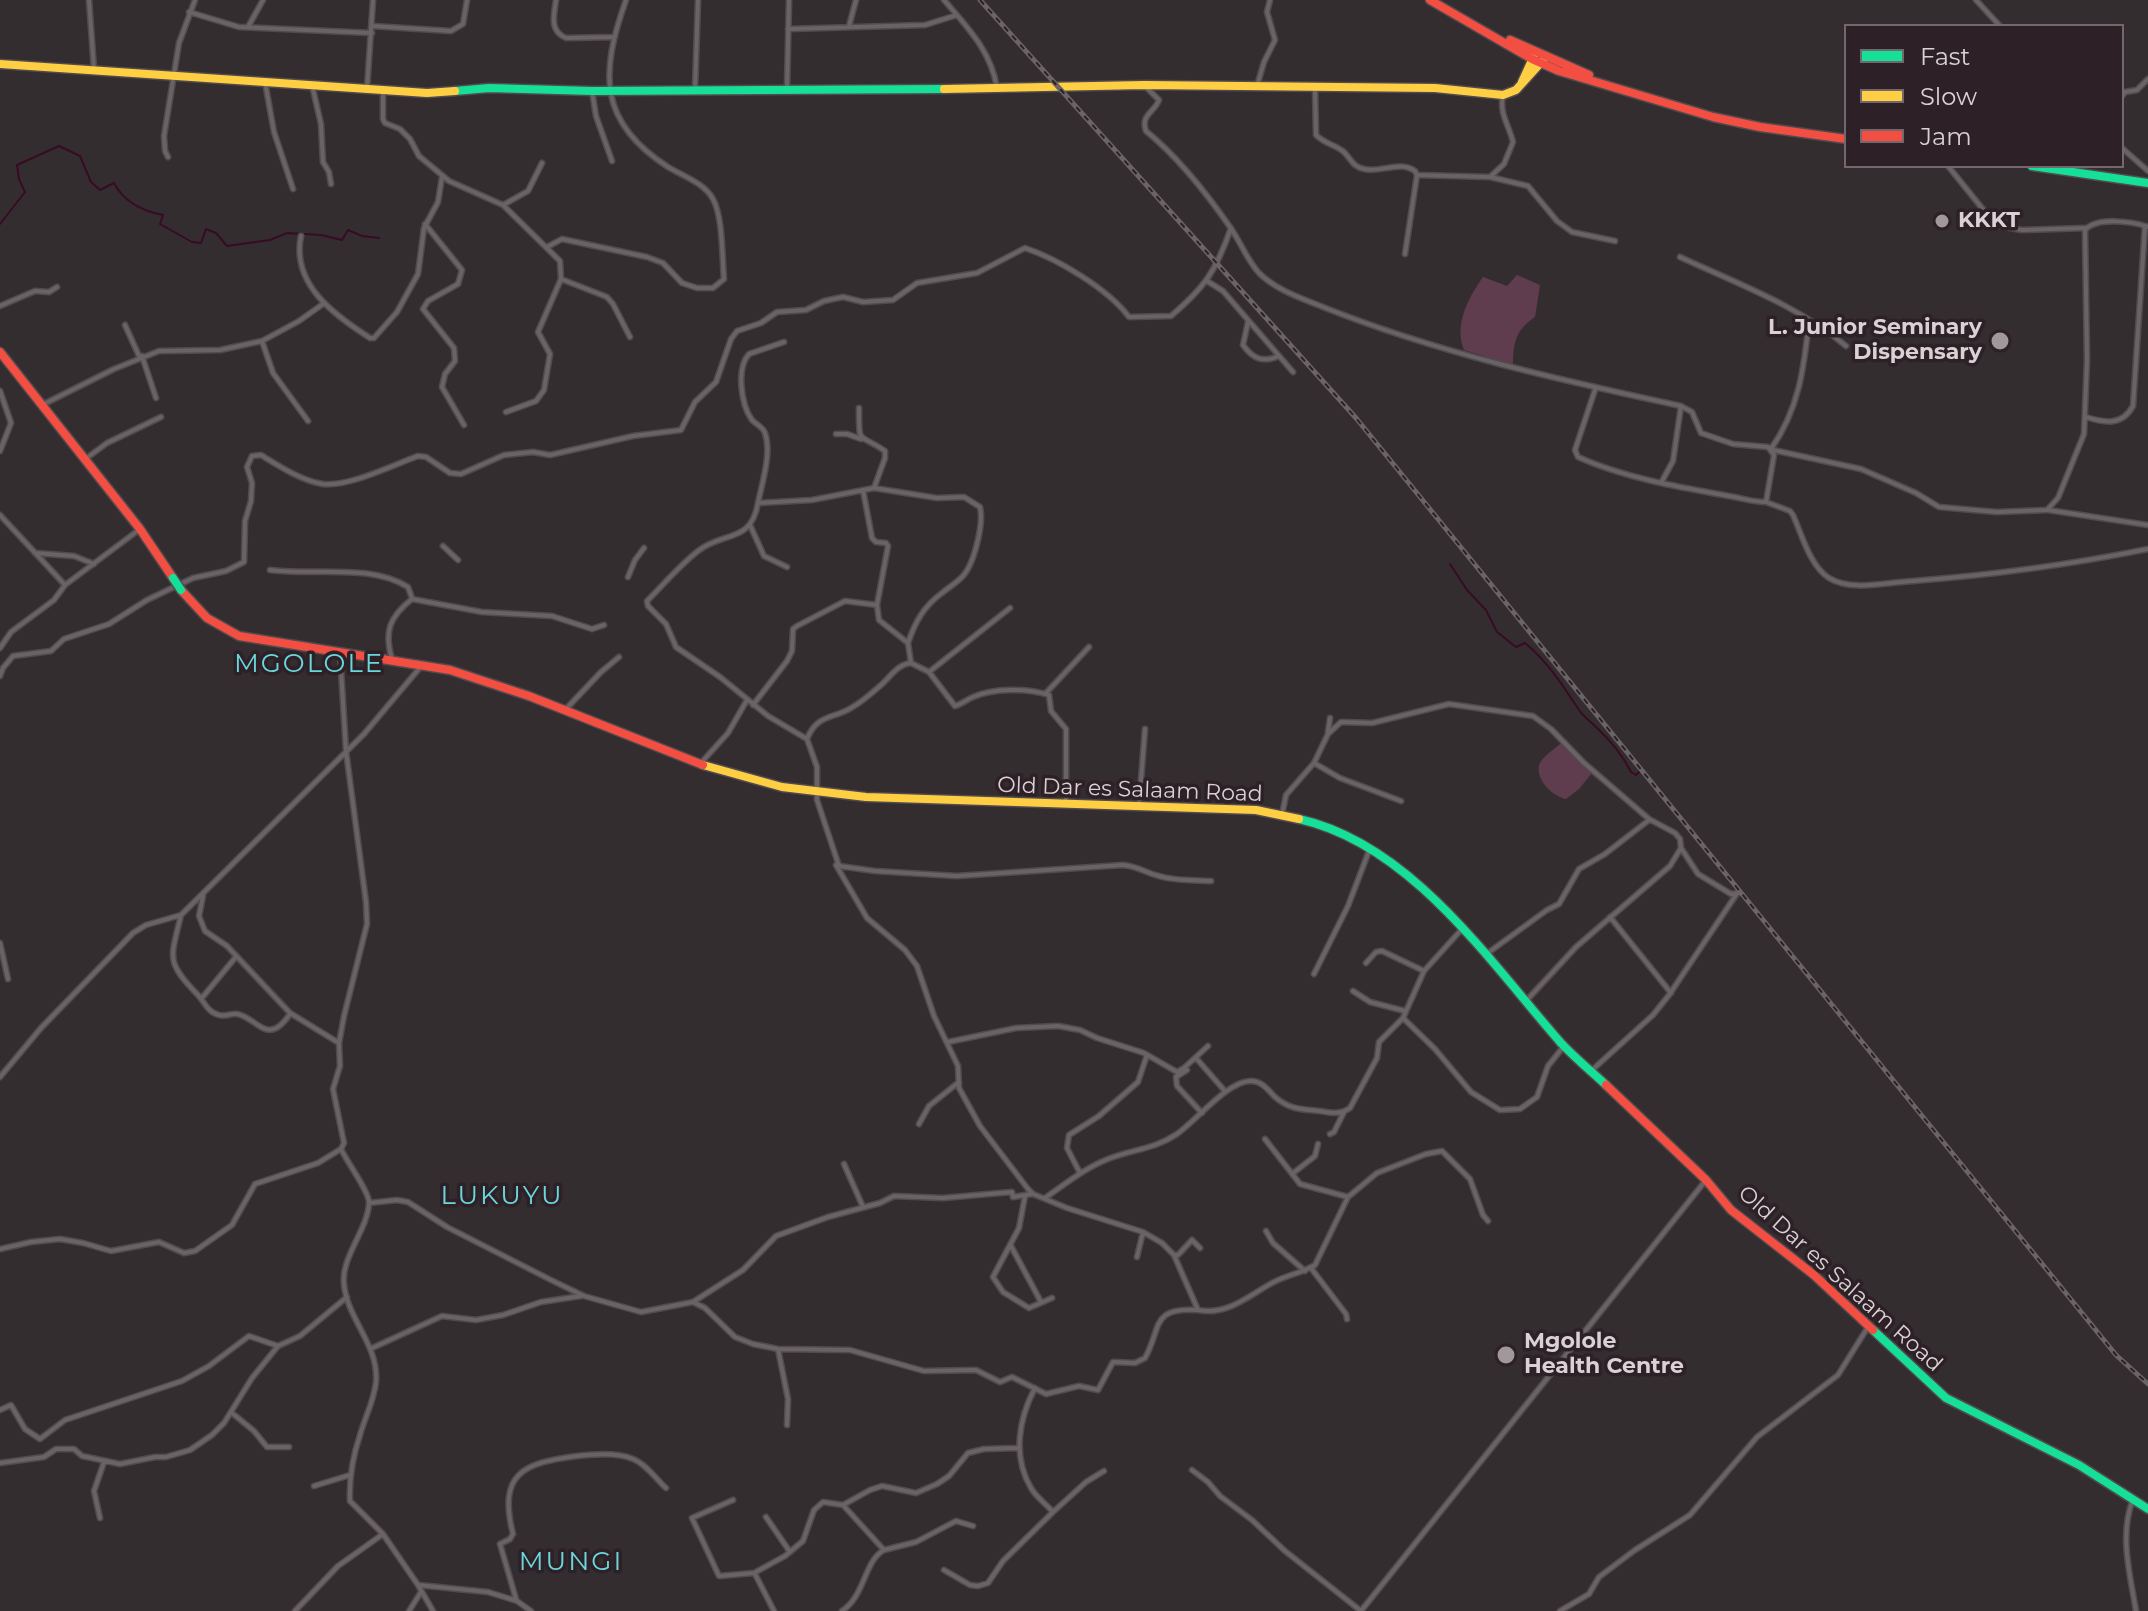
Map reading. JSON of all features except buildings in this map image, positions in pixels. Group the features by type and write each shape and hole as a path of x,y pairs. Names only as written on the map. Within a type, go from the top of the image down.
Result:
{"main road":[{"path":"1430,0 1534,56 1620,89 1713,117 1844,139"},
{"path":"1521,86 1534,56"},
{"path":"0,64 427,93 489,88 609,91 1144,85 1435,88 1503,95 1521,86 1544,60"},
{"path":"2046,168 2148,183"},
{"path":"0,352 140,529"},
{"name":"Old Dar es Salaam Road","path":"140,529 181,590 207,618 228,632 271,643 423,664 529,696 700,764 762,782 817,792 949,802 1256,810 1337,831 1425,888 1564,1046 1706,1180 1731,1210 1814,1275 1946,1398 2079,1465 2148,1509"}],"street":[{"path":"89,0 94,70"},
{"path":"168,157 164,136 179,43 195,0"},
{"path":"248,27 263,0"},
{"path":"367,89 373,0"},
{"path":"372,26 451,31 463,24 467,0"},
{"path":"556,0 553,24 559,36 615,37"},
{"path":"547,247 562,239 647,257 663,263 686,286 697,288 713,288 724,279 714,201 702,187 666,166 633,140 614,110 609,91 615,37 626,0"},
{"path":"695,89 698,0"},
{"path":"787,89 789,0"},
{"path":"849,26 856,0"},
{"path":"944,0 986,51 997,89"},
{"path":"1257,86 1275,40 1267,12 1270,0"},
{"path":"1976,0 1998,24"},
{"path":"189,12 227,25 372,33"},
{"path":"788,29 925,25 957,15"},
{"path":"2124,93 2137,90 2148,79"},
{"path":"265,82 274,132 293,189"},
{"path":"312,85 321,124 323,162 331,184"},
{"path":"1144,85 1159,100 1145,118 1143,124 1146,131 1178,160 1231,228 1259,273 1290,294 1420,342 1681,406 1692,412 1701,433 1733,444 1772,449 1861,469 1909,489 1939,507 1997,512 2047,510 2148,525"},
{"path":"1315,87 1316,135 1324,143 1342,150 1353,165 1365,170 1406,166 1417,175 1405,254"},
{"path":"383,90 385,123 400,129 410,139 419,156 449,181 503,205 560,261 561,279 538,332 550,354 544,390 536,401 506,412"},
{"path":"592,91 596,116 612,161"},
{"path":"1490,177 1504,164 1513,142 1503,118 1503,95"},
{"path":"2124,150 2148,171"},
{"path":"503,205 528,191 542,163"},
{"path":"1950,168 2000,226 2022,230 2086,228 2119,222 2147,227 2133,406 2124,417 2113,422 2086,417"},
{"path":"301,236 301,267 323,304 370,338 377,336 397,312 418,274 425,224 441,191 442,175"},
{"path":"1417,175 1490,177 1528,186 1557,221 1572,232 1615,241"},
{"path":"425,224 462,270 458,284 428,301 423,309 454,348 455,361 445,374 442,387 464,425"},
{"path":"0,676 13,656 51,651 64,639 109,624 147,600 193,578 226,571 244,562 244,532 252,483 247,467 252,456 261,455 325,484 347,481 418,456 426,457 450,473 461,474 504,455 533,452 550,455 633,436 681,430 695,402 716,382 726,350 737,331 761,323 777,312 806,310 824,301 843,297 863,302 893,300 917,283 977,273 1025,248 1065,267 1120,304 1129,317 1171,316 1207,281 1219,263 1231,228"},
{"path":"2047,510 2058,498 2084,434 2086,228"},
{"path":"1680,257 1778,303 1846,346"},
{"path":"561,279 607,297 630,337"},
{"path":"1207,281 1223,291 1293,372"},
{"path":"0,306 35,291 49,292 57,287"},
{"path":"42,405 141,357 167,350 235,348 262,341 323,304"},
{"path":"1248,320 1243,345 1251,356 1263,360 1279,356"},
{"path":"1772,449 1799,394 1809,321"},
{"path":"125,325 156,398"},
{"path":"262,341 273,373 308,421"},
{"path":"784,342 749,354 741,367 747,411 762,428 767,442 758,503 750,525 731,539 711,542 700,549 647,601 648,606 666,624 676,647 720,677 753,705 807,739 817,767 820,812 839,866"},
{"path":"1596,387 1575,453 1589,461 1660,484 1766,502 1790,511 1821,572 1831,580 1845,584 1996,575 2077,564 2148,549"},
{"path":"0,391 11,423 0,451"},
{"path":"1660,484 1673,461 1681,406"},
{"path":"859,408 859,432 863,440"},
{"path":"84,460 107,443 161,417"},
{"path":"836,434 847,434 885,451 874,488"},
{"path":"1766,502 1774,455 1772,449"},
{"path":"758,503 812,500 874,488 937,498 964,497 980,507 980,534 966,572 925,607 914,625 908,643 911,663"},
{"path":"863,489 872,538 888,546 877,605 879,620 908,643"},
{"path":"0,515 65,585"},
{"path":"750,525 764,556 787,567"},
{"path":"0,648 11,632 54,600 65,585 140,529"},
{"path":"443,546 458,560"},
{"path":"628,577 644,548"},
{"path":"35,553 74,556 94,564"},
{"path":"270,570 298,574 333,572 397,580 408,587 412,599"},
{"path":"412,599 482,612 552,616 592,629 604,625"},
{"path":"377,658 391,625 400,610 412,599"},
{"path":"753,705 787,661 792,651 793,629 845,601 877,605"},
{"path":"929,672 1010,608"},
{"path":"386,640 392,659"},
{"path":"1046,693 1089,647"},
{"path":"0,1249 60,1239 111,1251 159,1242 184,1253 195,1251 232,1225 255,1184 318,1163 341,1149 344,1143 333,1089 340,1066 339,1043 367,924 346,751 340,653"},
{"path":"564,711 619,657"},
{"path":"807,739 814,726 825,718 848,710 880,686 897,668 911,663 929,672 955,706 974,696 994,693 1046,693 1051,697 1054,716 1066,729 1066,805"},
{"path":"0,1077 41,1028 133,933 146,925 181,915 204,893 346,751 423,664"},
{"path":"700,764 728,733 747,700"},
{"path":"1328,734 1341,722 1372,723 1449,704 1533,716 1649,819 1675,833 1698,874 1731,894 1737,893 1671,993 1646,1022 1591,1071"},
{"path":"1282,815 1286,795 1314,763 1328,734 1330,718"},
{"path":"1139,806 1145,729"},
{"path":"1314,763 1340,778 1401,801"},
{"path":"1485,955 1561,903 1579,869 1605,854 1649,819"},
{"path":"1526,1001 1562,961 1670,866 1681,848"},
{"path":"1314,974 1348,906 1369,851"},
{"path":"839,866 836,865 867,918 912,959 958,1066 959,1088 980,1126 1033,1194"},
{"path":"839,866 957,876 1123,865 1138,866 1155,876 1211,881"},
{"path":"204,893 200,924 290,1013 339,1043"},
{"path":"181,915 174,944 174,964 183,982 215,1015 237,1014 261,1028 281,1026 290,1013"},
{"path":"1610,917 1671,993"},
{"path":"1045,1198 1080,1173 1110,1158 1152,1148 1176,1134 1210,1108 1224,1090 1247,1080 1258,1081 1293,1109 1335,1114 1344,1112 1350,1108 1377,1058 1379,1042 1403,1018 1424,971 1463,928"},
{"path":"0,943 8,979"},
{"path":"1366,963 1376,952 1382,951 1424,971"},
{"path":"201,999 236,957"},
{"path":"1353,991 1370,1002 1405,1011"},
{"path":"1403,1018 1435,1049 1471,1092 1500,1110 1520,1109 1537,1097 1548,1066 1564,1046"},
{"path":"948,1042 1016,1028 1058,1026 1080,1030 1147,1055 1177,1072 1208,1046"},
{"path":"1080,1173 1067,1148 1069,1135 1099,1116 1138,1082 1147,1055"},
{"path":"1196,1058 1224,1090"},
{"path":"1187,1070 1176,1077 1177,1086 1202,1113"},
{"path":"919,1124 929,1106 959,1082"},
{"path":"1330,1134 1344,1112"},
{"path":"1265,1139 1300,1184 1348,1197"},
{"path":"1292,1174 1315,1156 1318,1144"},
{"path":"341,1149 364,1188 369,1203 346,1265 343,1282 376,1368 374,1391 350,1475 352,1505 383,1534 433,1611"},
{"path":"693,1302 705,1308 735,1337 778,1349 850,1350 924,1371 976,1370 1000,1382 1012,1377 1051,1394 1079,1386 1097,1390 1113,1362 1135,1363 1145,1358 1156,1326 1169,1313 1176,1310 1219,1311 1236,1305 1275,1282 1311,1268 1318,1260 1348,1197 1377,1173 1439,1150 1470,1179 1488,1221"},
{"path":"844,1164 863,1207"},
{"path":"1192,1470 1285,1551 1361,1611 1706,1180"},
{"path":"369,1203 408,1202 447,1227 584,1296 641,1312 693,1302 743,1270 776,1236 894,1196 943,1198 1012,1192 1013,1197 1033,1194 1087,1216 1143,1232 1162,1243 1174,1255 1198,1310"},
{"path":"1025,1196 1022,1218 1011,1246 993,1274 998,1286 1029,1308 1052,1298"},
{"path":"1266,1231 1273,1243 1305,1271"},
{"path":"1137,1257 1143,1232"},
{"path":"1174,1255 1178,1255 1192,1240 1200,1248"},
{"path":"1011,1246 1041,1302"},
{"path":"1311,1268 1347,1319"},
{"path":"370,1349 442,1316 476,1320 541,1302 584,1296"},
{"path":"0,1463 44,1457 47,1452 56,1449 67,1449 104,1462 127,1464 133,1460 185,1452 212,1435 232,1413 252,1378 278,1346 300,1336 347,1297"},
{"path":"1560,1611 1589,1594 1599,1577 1635,1550 1690,1515 1757,1437 1838,1375 1868,1327"},
{"path":"0,1410 11,1405 25,1429 40,1439 65,1420 182,1381 209,1366 249,1336 278,1346"},
{"path":"778,1349 788,1399 787,1425"},
{"path":"1035,1388 1021,1420 1019,1448 1030,1486 1053,1512"},
{"path":"232,1413 254,1431 267,1447 289,1447"},
{"path":"843,1505 882,1486 916,1493 949,1476 968,1453 984,1449 1019,1448"},
{"path":"517,1601 500,1544 513,1534 507,1496 517,1476 525,1469 549,1460 591,1454 619,1456 639,1463 666,1488"},
{"path":"100,1518 94,1491 104,1462"},
{"path":"944,1570 970,1585 988,1583 1003,1561 1053,1512 1086,1482 1104,1471"},
{"path":"314,1486 350,1475"},
{"path":"2133,1499 2125,1534 2136,1611"},
{"path":"733,1500 694,1515 691,1520 719,1576 754,1573 790,1552 803,1541 818,1504 832,1502 843,1505 884,1550"},
{"path":"766,1517 790,1552"},
{"path":"842,1611 862,1587 875,1556 884,1550 916,1542 956,1521 973,1526"},
{"path":"295,1611 338,1566 383,1534"},
{"path":"754,1573 774,1611"},
{"path":"418,1585 488,1592 517,1601 531,1611"},
{"path":"409,1611 421,1592"}],"shaded area":[{"path":"1517,275 1540,285 1535,317 1516,338 1513,367 1486,362 1484,356 1464,350 1461,331 1464,312 1483,277 1507,286"},
{"path":"1561,743 1592,773 1566,799 1547,787 1539,772 1542,760"}],"waterway":[{"path":"0,224 25,192 17,165 59,146 80,156 91,182 100,190 114,183 128,200 163,215 160,224 192,242 201,243 206,229 216,233 227,246 270,240 287,233 342,240 348,230 379,238"},
{"path":"1450,564 1467,590 1486,610 1497,632 1516,647 1525,643 1534,651 1580,712 1615,748 1631,772 1636,775 1640,771"}],"railway":[{"path":"980,0 1356,418 2116,1355 2148,1384"}],"traffic: fast":[{"path":"455,91 489,88 592,91 944,89"},
{"path":"2046,168 2148,183"},
{"path":"173,578 181,590"},
{"path":"1299,819 1339,832 1377,853 1412,879 1476,943 1561,1043 1606,1085"},
{"path":"1873,1330 1946,1398 2079,1465 2148,1509"}],"traffic: slow":[{"path":"1522,82 1534,56"},
{"path":"944,89 1144,85 1435,88 1503,95 1516,90 1546,57"},
{"path":"0,64 427,93 455,91"},
{"path":"703,765 782,787 866,797 1256,810 1299,819"}],"traffic: jam":[{"path":"1430,0 1532,59 1559,71 1713,117 1844,139"},
{"path":"1510,40 1589,75"},
{"path":"0,352 140,529 173,578"},
{"path":"181,590 207,618 239,636 450,670 529,696 703,765"},
{"path":"1606,1085 1706,1180 1731,1210 1814,1275 1873,1330"}],"place":[{"name":"KKKT","path":"1942,221"},
{"name":"L. Junior Seminary Dispensary","path":"2000,341"},
{"name":"Mgolole Health Centre","path":"1506,1355"}],"district":[{"name":"MGOLOLE","path":"309,664"},
{"name":"LUKUYU","path":"502,1196"},
{"name":"MUNGI","path":"571,1562"}]}
